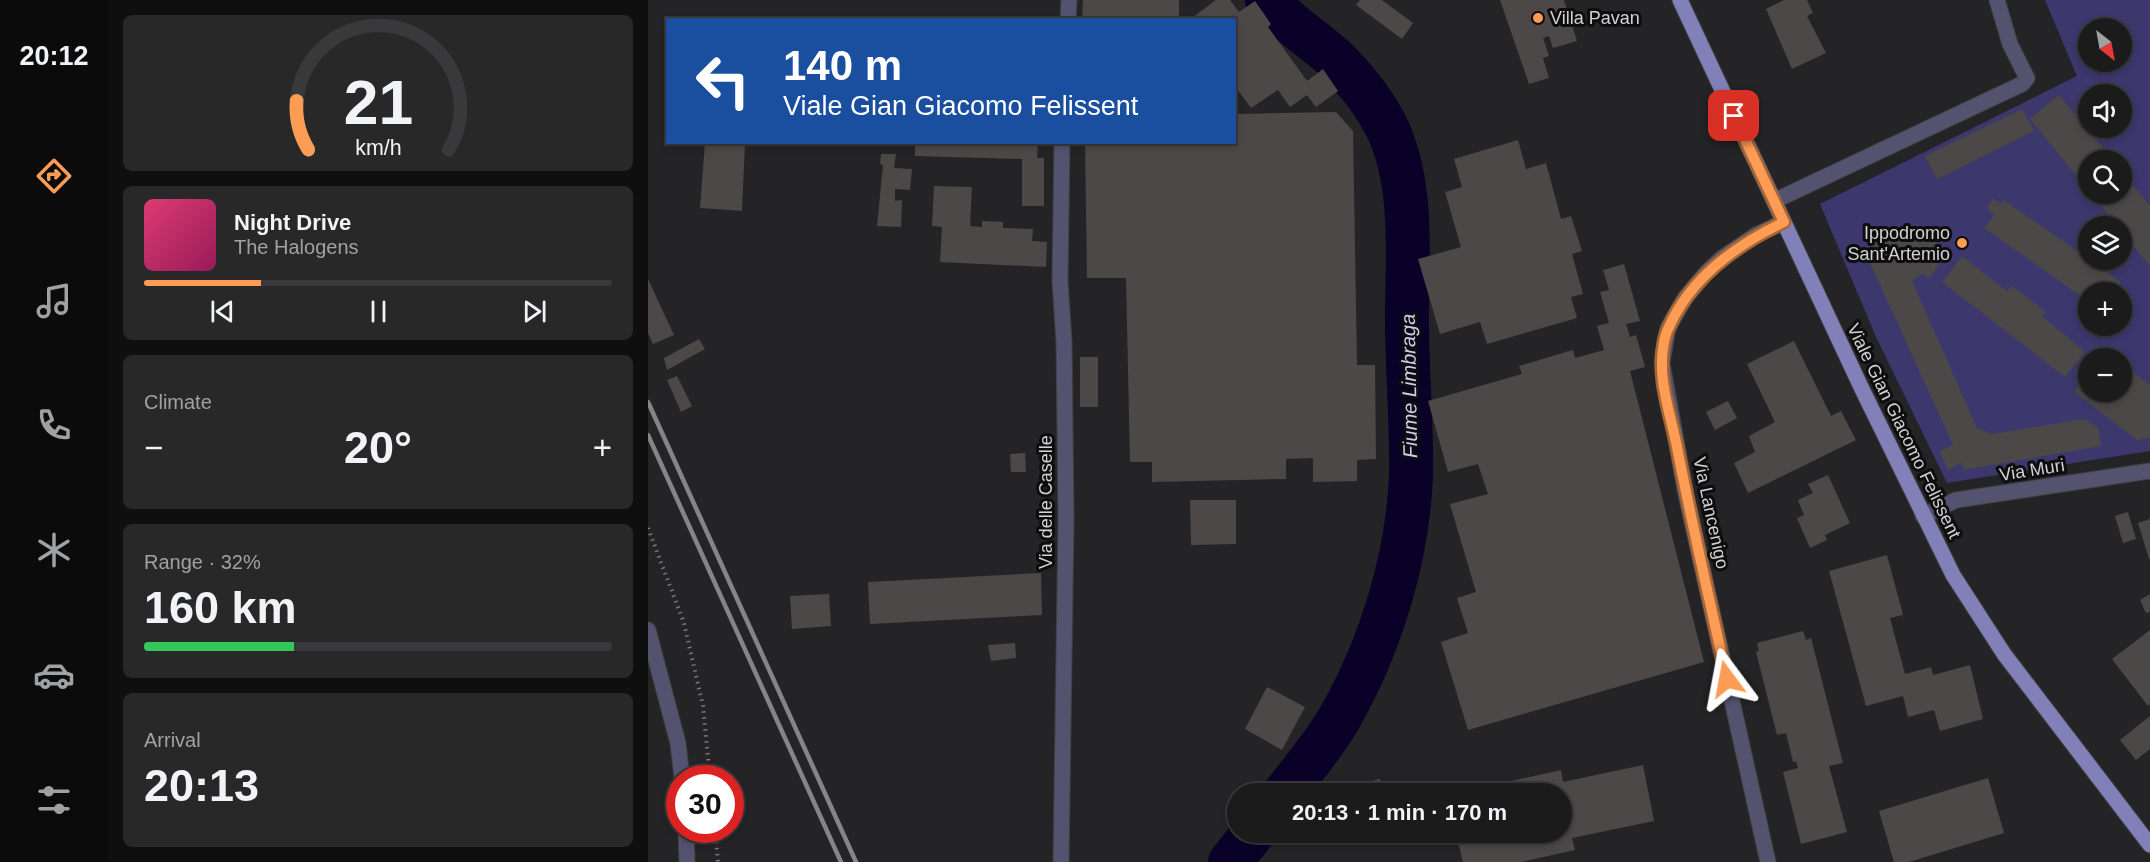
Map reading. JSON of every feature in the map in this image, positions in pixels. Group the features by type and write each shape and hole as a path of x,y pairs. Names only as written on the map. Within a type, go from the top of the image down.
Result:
{"main road":[{"name":"Viale Gian Giacomo Felissent","path":"1680,0 1953,575 2004,654 2150,845"}],"street":[{"path":"1068,18 1069,0"},
{"path":"1774,201 2022,84 2027,78 2025,71 2010,44 1997,0"},
{"name":"Via delle Caselle","path":"1061,862 1066,519 1064,342 1060,281 1062,144"},
{"name":"Via Lancenigo","path":"1768,862 1686,495 1662,363 1668,328 1685,298 1707,272 1722,258 1756,235 1784,222"},
{"name":"Via Muri","path":"1923,516 1956,500 2150,471"},
{"path":"648,630 678,743 681,765"},
{"path":"686,843 687,862"}],"path":[{"path":"648,528 684,623 703,706 709,765"},
{"path":"716,843 718,862"}],"shaded area":[{"name":"Ippodromo Sant'Artemio","path":"2045,0 2150,0 2150,451 1947,483 1877,339 1820,204 2077,76"}],"building":[{"path":"1083,0 1179,0 1179,18 1082,18"},
{"path":"1216,0 1230,0 1239,12 1255,1 1271,24 1268,27 1307,81 1323,69 1338,91 1316,107 1307,95 1290,107 1278,90 1251,108 1236,88 1236,18 1192,18"},
{"path":"1360,0 1382,0 1413,23 1402,39 1356,5"},
{"name":"Villa Pavan","path":"1500,0 1564,0 1577,41 1553,48 1549,36 1543,38 1549,56 1543,58 1549,78 1529,84"},
{"path":"1784,0 1807,0 1813,13 1807,16 1826,53 1792,69 1766,9"},
{"path":"2059,95 2078,118 2078,138 2095,138 2105,150 2078,150 2078,178 2030,119"},
{"path":"2022,109 2034,131 1937,179 1925,156"},
{"path":"1336,112 1353,131 1357,365 1375,365 1376,459 1357,460 1357,481 1313,482 1313,458 1286,459 1286,479 1152,482 1152,462 1130,462 1126,278 1087,278 1085,144 1236,144 1236,114"},
{"path":"1518,140 1526,169 1546,163 1561,219 1571,216 1582,251 1572,254 1583,294 1571,297 1577,318 1487,344 1480,322 1440,334 1418,259 1461,247 1445,192 1462,187 1454,159"},
{"path":"705,144 745,144 742,211 700,208"},
{"path":"915,144 1038,144 1037,158 1044,158 1044,206 1022,206 1022,159 915,156"},
{"path":"881,154 896,154 894,168 912,169 910,190 895,189 895,201 902,200 901,227 877,226 883,165 880,164"},
{"path":"2132,184 2150,206 2150,266 2132,244 2132,216 2110,216 2099,204 2132,204"},
{"path":"934,186 972,187 970,226 982,227 982,221 1003,222 1003,228 1033,229 1032,241 1047,242 1046,267 940,262 942,227 932,226"},
{"path":"1993,198 2001,204 2004,200 2078,252 2078,270 2104,270 2121,282 2078,282 2078,294 1984,228 1994,215 1987,208"},
{"path":"1901,229 1920,232 1949,250 1930,278 1922,274 1912,281 1977,428 1992,434 2085,419 2098,428 2101,446 1964,470 1961,463 1948,470 1939,451 1953,445 1864,250"},
{"path":"1962,256 2007,291 2012,286 2046,312 2042,316 2080,348 2078,348 2078,361 2065,377 1942,282"},
{"path":"1624,264 1640,321 1626,324 1630,337 1636,335 1645,367 1630,371 1704,662 1468,730 1441,642 1468,633 1457,598 1476,592 1450,504 1488,494 1478,464 1448,472 1428,401 1522,374 1519,366 1573,350 1575,358 1604,350 1597,326 1609,323 1600,292 1609,290 1603,270"},
{"path":"648,279 674,335 653,344 648,333"},
{"path":"699,339 705,349 667,370 664,358"},
{"path":"1794,341 1831,416 1841,411 1856,440 1748,493 1734,463 1755,452 1749,436 1775,422 1747,364"},
{"path":"1080,357 1098,357 1098,407 1080,407"},
{"path":"2132,371 2150,385 2150,438 2137,440 2087,402 2132,402"},
{"path":"677,376 692,406 681,412 667,380"},
{"path":"1728,401 1737,418 1715,430 1706,412"},
{"path":"1025,453 1026,472 1011,472 1010,454"},
{"path":"1828,475 1850,523 1825,535 1827,540 1810,548 1797,518 1804,515 1798,500 1813,493 1808,484"},
{"path":"1190,500 1236,500 1236,544 1191,545"},
{"path":"2128,512 2136,539 2123,543 2115,516"},
{"path":"2150,519 2150,559 2149,559 2138,523"},
{"path":"1887,555 1903,615 1890,618 1905,674 1931,667 1933,675 1970,665 1983,719 1940,731 1934,710 1908,717 1903,696 1866,706 1829,571"},
{"path":"1041,573 1042,615 870,624 868,582"},
{"path":"829,594 831,626 792,629 790,596"},
{"path":"2150,594 2150,612 2146,613 2140,600"},
{"path":"2150,630 2150,704 2148,706 2112,659"},
{"path":"1803,631 1806,640 1811,638 1843,763 1829,766 1847,832 1801,844 1783,772 1798,768 1796,761 1793,762 1786,733 1777,735 1756,652 1759,651 1757,643"},
{"path":"1015,643 1016,658 991,661 988,645"},
{"path":"1267,687 1305,707 1282,750 1245,729"},
{"path":"2150,716 2150,749 2136,760 2120,740"},
{"path":"1643,765 1654,821 1572,838 1572,783 1502,783 1561,770 1563,782"},
{"path":"1988,778 2004,833 1909,862 1894,862 1879,811"},
{"path":"1380,779 1381,783 1363,783"},
{"path":"1572,838 1575,850 1521,862 1463,862 1458,843 1572,843"}],"waterway":[{"name":"Fiume Limbraga","path":"1267,0 1332,56 1364,91 1378,111 1397,154 1406,201 1408,249 1407,339 1411,475 1409,506 1398,569 1380,630 1355,689 1328,737 1293,783"},
{"name":"Fiume Limbraga","path":"1230,862 1245,843"}],"railway":[{"path":"648,402 856,862"},
{"path":"648,435 841,862"}],"place":[{"name":"Villa Pavan","path":"1538,18"},
{"name":"Ippodromo Sant'Artemio","path":"1962,243"}],"route":[{"path":"1727,679 1686,495 1662,363 1668,328 1685,298 1707,272 1722,258 1756,235 1784,222 1734,116"}]}
